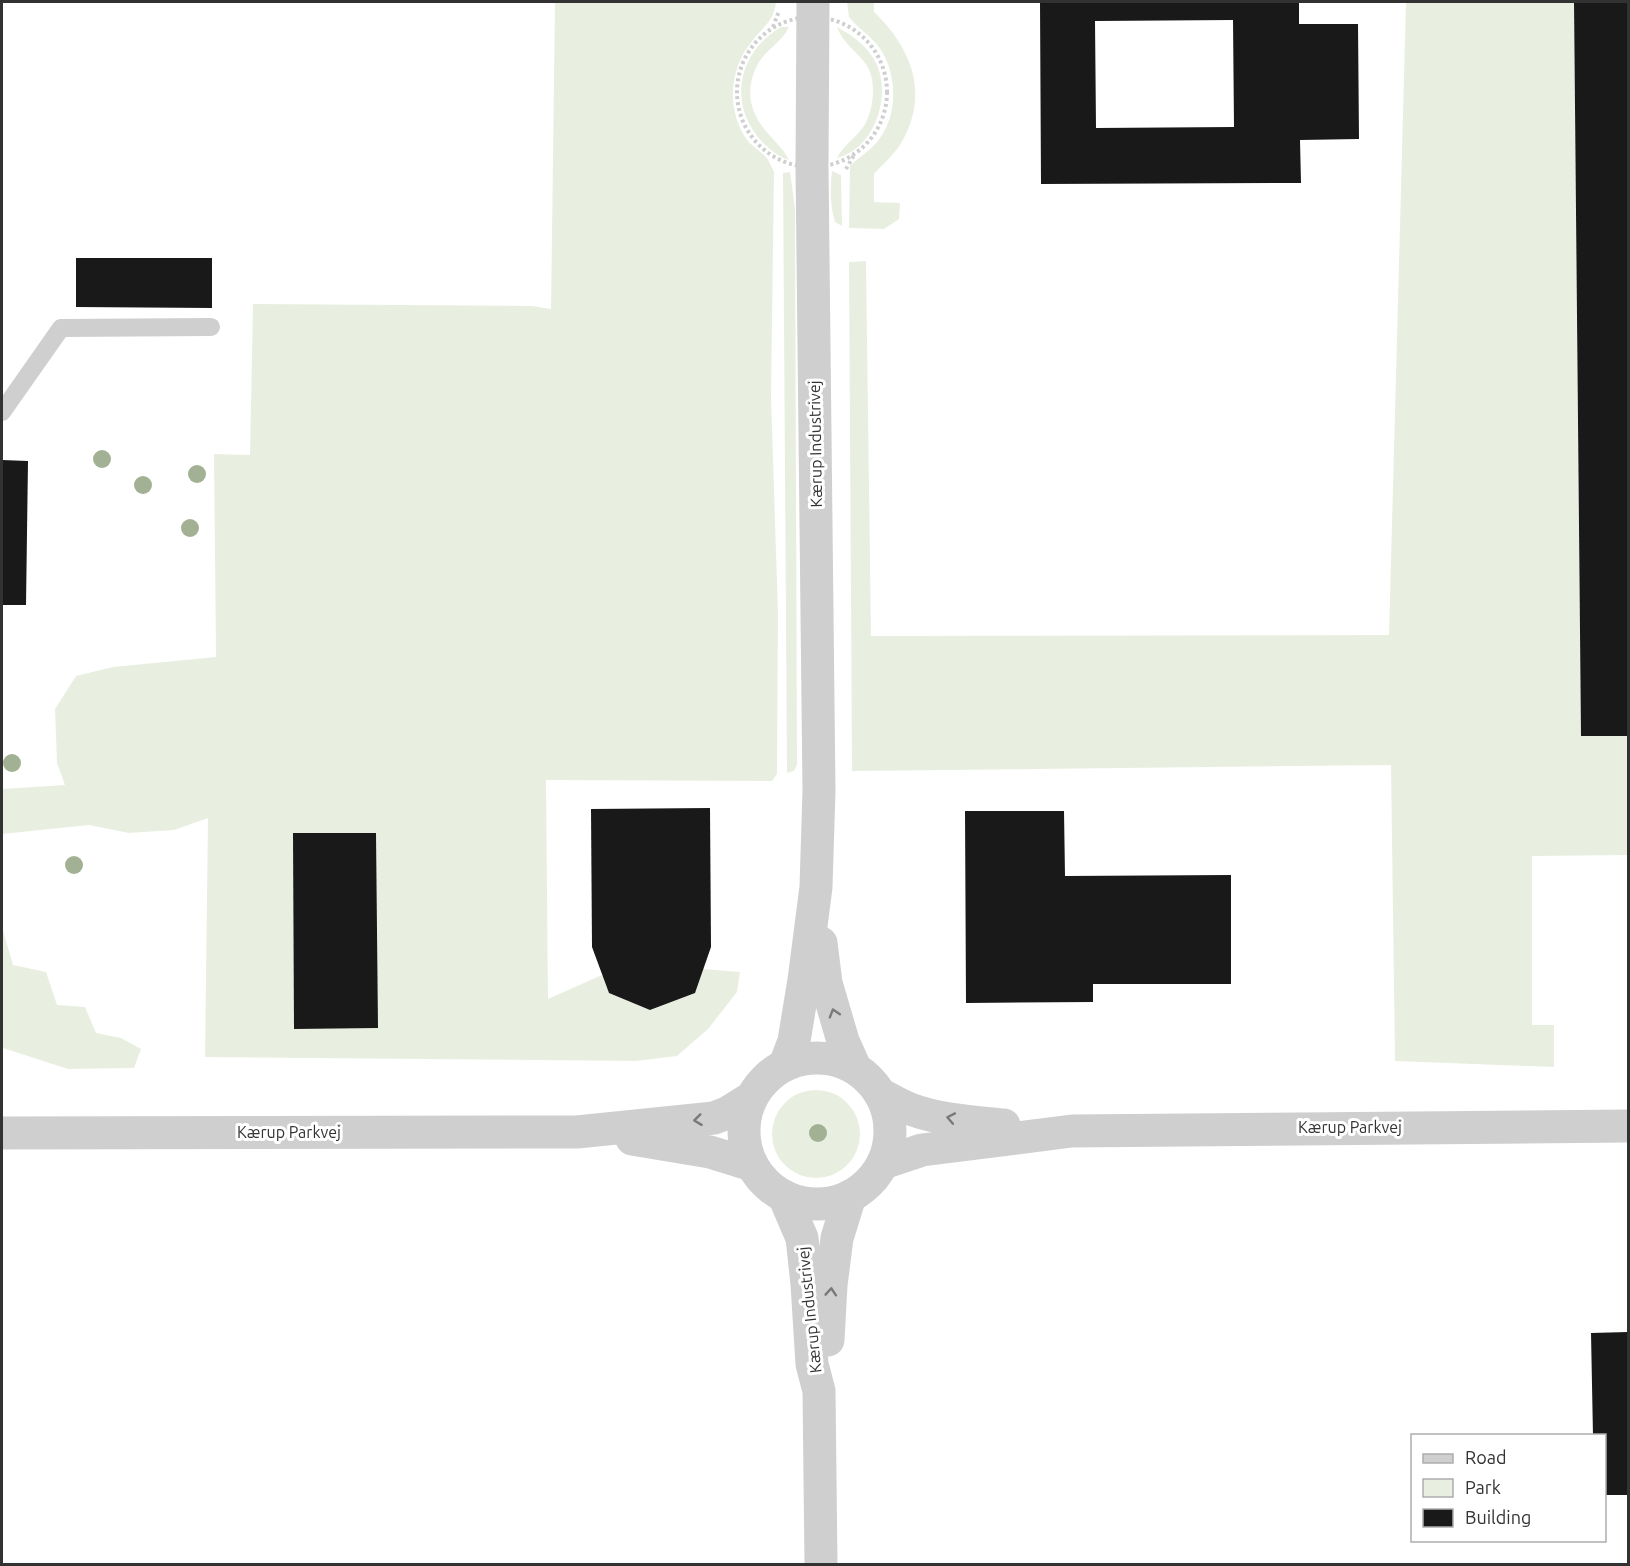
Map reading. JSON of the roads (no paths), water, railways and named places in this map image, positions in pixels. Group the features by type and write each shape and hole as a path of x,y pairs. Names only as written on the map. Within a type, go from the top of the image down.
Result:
{"street":[{"name":"Kærup Industrivej","path":"785,1065 794,1041 816,887 819,791 812,167 813,2"},
{"name":"Kærup Industrivej","path":"816,887 825,983 843,1041 855,1068"},
{"path":"808,1058 838,1061 855,1068 873,1084 887,1111 890,1129 883,1164 869,1182 839,1201 816,1204 784,1196 765,1183 752,1165 745,1144 747,1109 752,1098 765,1078 785,1065 808,1058"},
{"name":"Kærup Parkvej","path":"880,1094 910,1109 947,1118 968,1122 1072,1131 1314,1127 1629,1126"},
{"name":"Kærup Parkvej","path":"2,1133 577,1132 714,1118 752,1098"},
{"name":"Kærup Parkvej","path":"883,1164 921,1150 1072,1131"},
{"name":"Kærup Parkvej","path":"577,1132 663,1143 710,1152 752,1165"},
{"name":"Kærup Industrivej","path":"784,1196 802,1238 812,1364 819,1391 821,1564"},
{"name":"Kærup Industrivej","path":"819,1391 826,1363 831,1285 837,1238 850,1196"}],"lane":[{"path":"2,412 61,328 211,327"}]}
